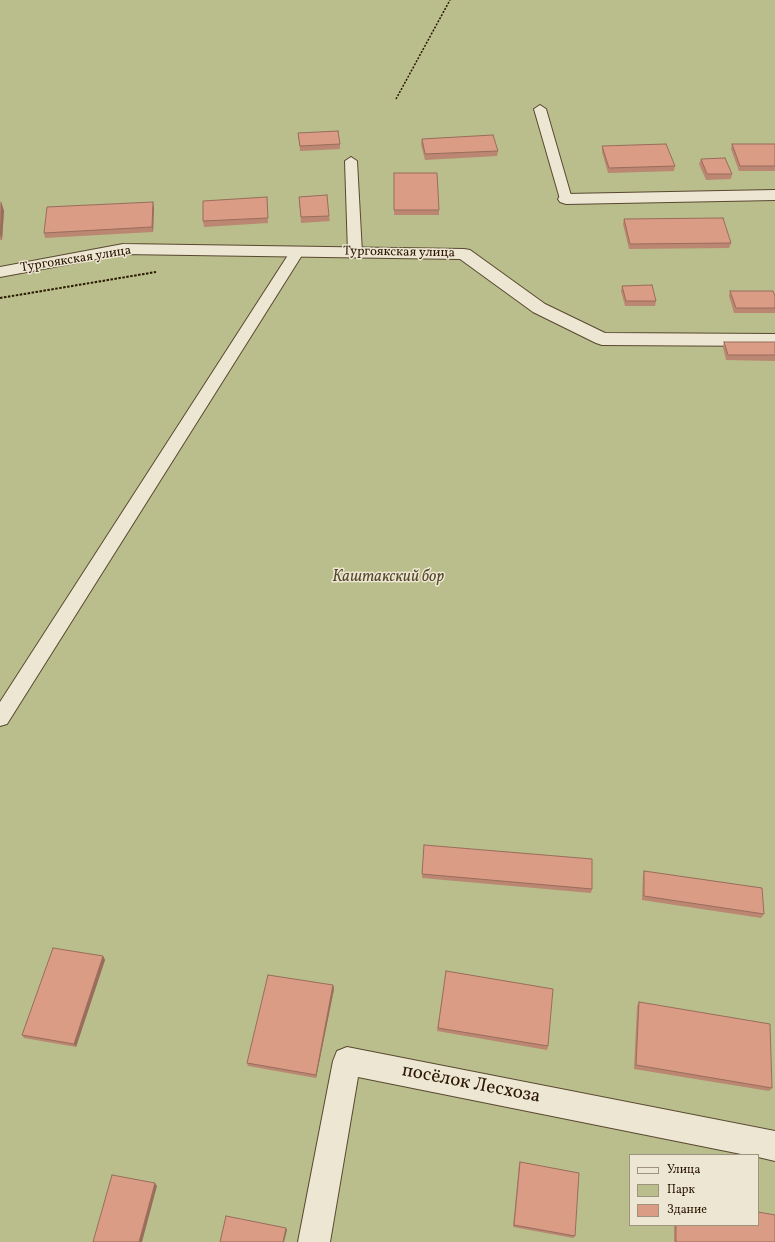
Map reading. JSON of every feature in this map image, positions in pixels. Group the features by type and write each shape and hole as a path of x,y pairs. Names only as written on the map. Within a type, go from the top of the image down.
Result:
{"street":[{"path":"566,199 775,195"},
{"name":"Тургоякская улица","path":"0,272 124,249 464,254 539,308 602,339 775,340"},
{"name":"посёлок Лесхоза","path":"314,1242 347,1061 775,1146"}],"lane":[{"path":"540,109 566,199"},
{"path":"351,161 355,253"},
{"path":"0,718 297,252"}],"path":[{"path":"396,99 450,0"},
{"path":"0,298 163,271"}],"green space":[{"name":"Каштакский бор","path":"0,0 775,0 775,1242 0,1242"}],"building":[{"path":"338,131 340,144 300,146 298,133"},
{"path":"493,135 498,151 425,154 422,139"},
{"path":"666,144 675,166 609,168 602,146"},
{"path":"732,144 775,144 775,166 740,166"},
{"path":"725,158 732,174 707,174 701,159"},
{"path":"394,173 437,173 439,210 394,210"},
{"path":"327,195 329,216 301,217 299,197"},
{"path":"267,197 268,218 203,221 203,201"},
{"path":"153,202 152,227 44,233 47,207"},
{"path":"723,218 731,243 630,244 624,219"},
{"path":"652,285 656,301 626,301 622,286"},
{"path":"730,291 773,291 775,296 775,308 736,308"},
{"path":"724,342 775,342 775,355 728,355"},
{"path":"424,845 592,859 592,889 422,874"},
{"path":"644,871 762,888 764,914 644,896"},
{"path":"53,948 103,956 74,1044 22,1035"},
{"path":"446,971 553,989 548,1046 438,1028"},
{"path":"268,975 333,985 316,1075 247,1063"},
{"path":"639,1002 770,1024 772,1088 636,1065"},
{"path":"520,1162 579,1173 575,1236 514,1225"},
{"path":"112,1175 155,1183 139,1242 93,1242"},
{"path":"759,1212 775,1215 775,1242 676,1242 676,1226 759,1226"},
{"path":"226,1216 286,1228 283,1242 220,1242"}]}
